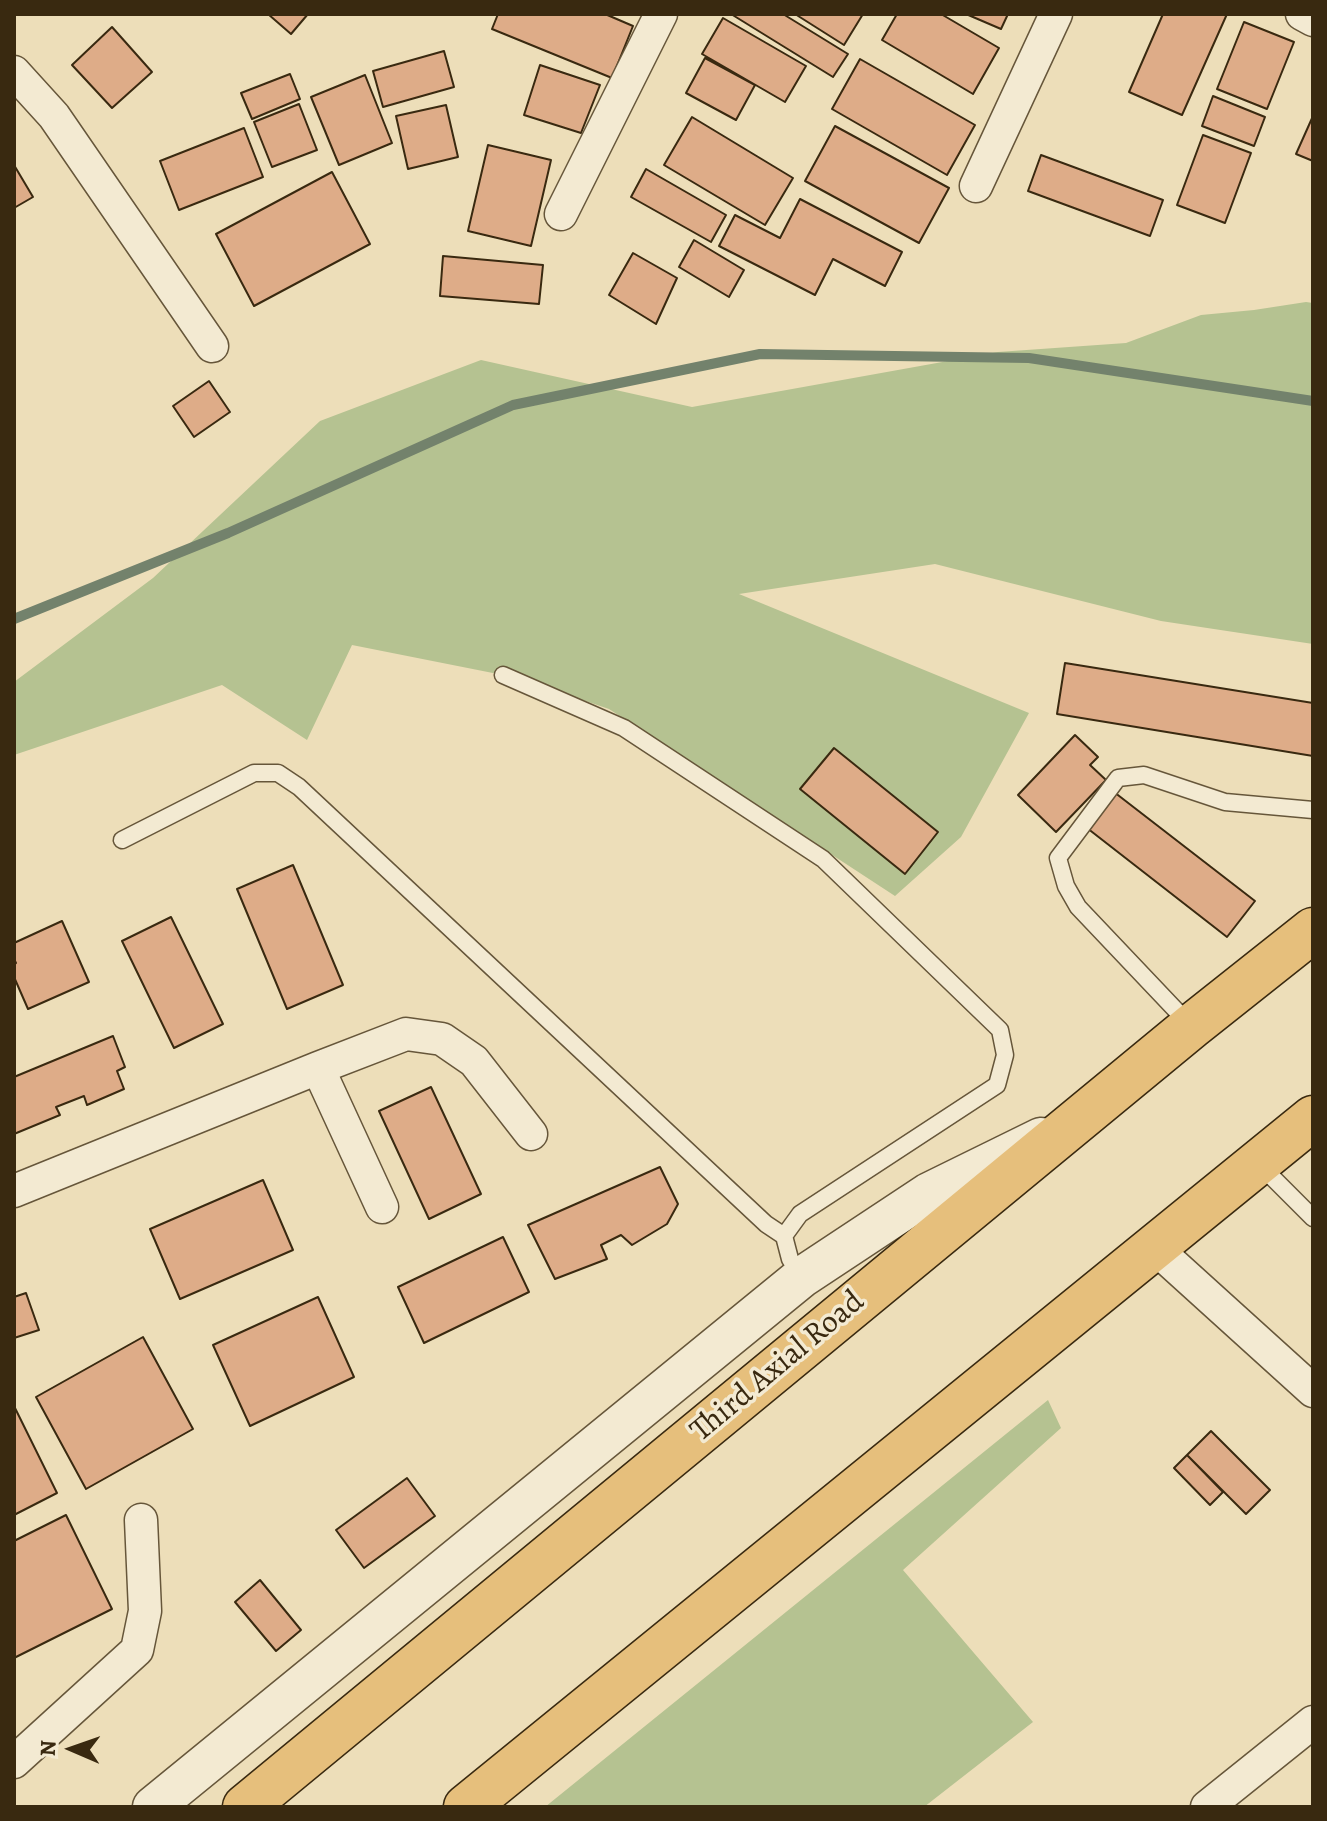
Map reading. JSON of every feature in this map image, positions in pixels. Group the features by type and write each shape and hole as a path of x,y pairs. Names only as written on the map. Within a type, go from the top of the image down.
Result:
{"highway":[{"name":"Third Axial Road","path":"245,1807 1192,1026 1313,930"},
{"path":"466,1807 1313,1118"}],"street":[{"path":"561,214 661,14"},
{"path":"976,186 1056,14"},
{"path":"1302,14 1313,20"},
{"path":"14,72 54,116 212,346"},
{"path":"14,1191 406,1034 442,1039 474,1061 531,1134"},
{"path":"318,1068 382,1207"},
{"path":"153,1807 802,1277 929,1193 1081,1118"},
{"path":"1154,1247 1313,1391"},
{"path":"14,1762 137,1650 145,1611 141,1520"},
{"path":"1207,1807 1313,1722"}],"lane":[{"path":"503,675 624,728 823,859 1000,1030 1005,1055 997,1085 800,1214 784,1236"},
{"path":"122,840 254,773 278,773 299,787 766,1224 784,1236 790,1259 802,1277"},
{"path":"1192,1026 1078,907 1066,886 1058,858 1118,778 1144,775 1225,802 1313,810"},
{"path":"1259,1163 1313,1218"}],"green space":[{"path":"1313,303 1313,644 1161,621 935,564 739,594 1029,713 961,837 895,896 609,709 518,678 352,645 307,740 222,685 14,755 14,682 153,578 320,421 481,360 692,407 998,352 1126,343 1201,315"},
{"path":"1048,1400 1061,1428 903,1570 1033,1722 924,1807 545,1807"}],"building":[{"path":"268,14 308,14 291,34"},
{"path":"498,14 605,14 633,26 612,78 492,29"},
{"path":"731,14 783,14 848,54 833,77"},
{"path":"795,14 863,14 844,45"},
{"path":"897,14 941,14 999,48 973,94 882,40"},
{"path":"966,14 1008,14 1001,29"},
{"path":"1163,14 1227,14 1182,115 1129,92"},
{"path":"723,18 806,66 785,102 702,54"},
{"path":"1244,22 1294,42 1267,109 1217,89"},
{"path":"112,27 152,72 112,108 72,65"},
{"path":"444,51 454,87 383,107 373,71"},
{"path":"705,58 755,85 736,120 686,93"},
{"path":"860,59 975,125 947,175 832,109"},
{"path":"540,65 600,85 581,133 524,115"},
{"path":"290,74 300,99 252,119 241,93"},
{"path":"365,75 392,143 339,165 311,97"},
{"path":"1213,96 1265,117 1254,146 1202,126"},
{"path":"299,104 317,150 272,167 254,122"},
{"path":"446,105 458,157 408,169 396,116"},
{"path":"1313,116 1313,161 1296,154"},
{"path":"692,117 793,178 765,225 664,165"},
{"path":"835,126 949,188 919,243 805,181"},
{"path":"244,128 263,177 179,210 160,161"},
{"path":"1203,135 1251,153 1225,223 1177,205"},
{"path":"488,145 551,160 531,246 468,231"},
{"path":"1041,155 1163,200 1150,236 1028,191"},
{"path":"14,165 33,197 14,208"},
{"path":"646,169 726,215 711,242 631,197"},
{"path":"332,172 370,244 254,306 216,234"},
{"path":"800,199 902,252 885,286 833,259 815,295 719,246 735,215 780,238"},
{"path":"694,240 744,270 729,297 679,267"},
{"path":"633,253 677,278 656,324 609,295"},
{"path":"443,256 543,265 539,304 440,296"},
{"path":"209,381 230,412 194,437 173,406"},
{"path":"1065,663 1313,703 1313,756 1057,714"},
{"path":"1075,735 1098,757 1090,765 1106,780 1056,832 1018,795"},
{"path":"834,748 938,832 905,874 800,789"},
{"path":"1114,792 1255,901 1227,937 1087,828"},
{"path":"293,865 343,985 287,1009 237,889"},
{"path":"171,917 223,1024 174,1048 122,941"},
{"path":"62,921 89,982 28,1009 14,977 14,943"},
{"path":"113,1036 125,1067 117,1071 124,1089 87,1105 84,1096 56,1107 60,1115 14,1134 14,1077"},
{"path":"431,1087 481,1194 429,1219 379,1111"},
{"path":"660,1167 678,1204 667,1224 632,1245 621,1235 601,1245 607,1259 555,1279 528,1225"},
{"path":"263,1180 293,1250 180,1299 150,1229"},
{"path":"503,1237 529,1292 424,1343 398,1287"},
{"path":"26,1293 39,1330 14,1338 14,1297"},
{"path":"318,1297 354,1377 250,1426 213,1345"},
{"path":"143,1337 193,1429 86,1489 36,1397"},
{"path":"14,1406 57,1493 14,1515"},
{"path":"1211,1431 1270,1490 1246,1514 1187,1455"},
{"path":"1187,1455 1223,1492 1210,1505 1174,1468"},
{"path":"407,1478 435,1516 364,1568 336,1530"},
{"path":"66,1515 112,1609 14,1658 14,1541"},
{"path":"260,1580 301,1630 276,1651 235,1602"}],"waterway":[{"path":"14,619 228,533 513,405 760,354 1029,358 1313,401"}]}
